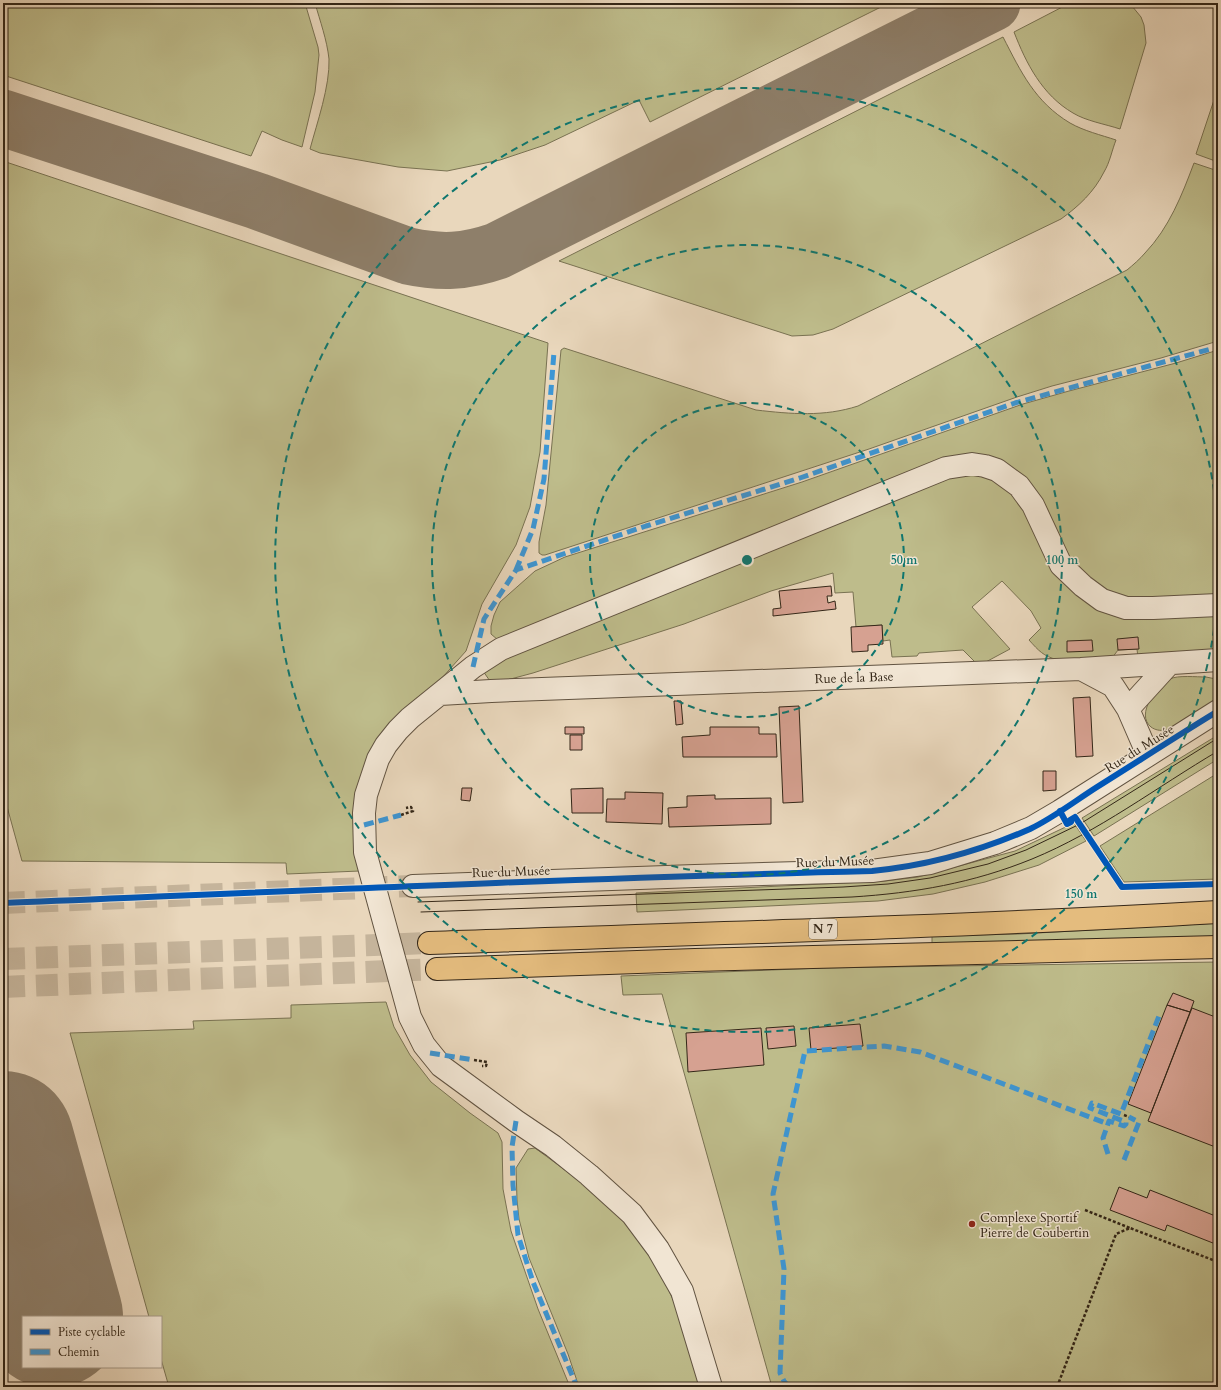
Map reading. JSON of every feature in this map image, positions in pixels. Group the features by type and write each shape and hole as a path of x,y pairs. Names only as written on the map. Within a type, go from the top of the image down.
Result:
{"highway":[{"name":"N 7","path":"429,942 950,925 1080,920 1218,912"},
{"name":"N 7","path":"436,969 695,960 1218,947"}],"street":[{"path":"711,1387 682,1291 658,1249 632,1214 589,1174 553,1146 441,1066 424,1045 410,1017 365,852 364,813 366,795 378,759 386,745 410,718 473,667 501,649 939,471 959,465 972,464 985,466 1002,474 1019,486 1034,505 1061,565 1083,586 1102,600 1126,608 1218,605"},
{"name":"Rue de la Base","path":"440,694 1081,669 1218,660"},
{"path":"1128,709 1169,664"},
{"path":"1081,669 1112,686 1128,709 1148,754"},
{"name":"Rue du Musée","path":"413,886 695,876 872,872 930,863 995,843 1031,828 1218,711"}],"path":[{"path":"401,815 413,812 411,807 406,808"},
{"path":"474,1060 487,1062 486,1066 482,1066"},
{"path":"1124,1115 1129,1117"},
{"path":"1085,1210 1218,1262"},
{"path":"1057,1387 1116,1234 1130,1228"}],"shaded area":[{"path":"3,3 305,3 319,55 315,92 302,147 262,131 251,156 3,75"},
{"path":"315,3 889,3 650,122 639,100 545,145 500,160 447,171 398,167 320,153 310,149 329,70 327,45"},
{"path":"1070,3 1127,3 1132,6 1141,17 1144,25 1146,43 1120,129 1078,116 1062,106 1052,97 1030,67 1014,32"},
{"path":"1003,37 1030,85 1047,106 1075,126 1116,140 1108,164 1096,186 1080,204 1061,219 833,329 813,335 792,336 559,261"},
{"path":"1218,88 1218,162 1196,154"},
{"path":"3,161 548,343 540,452 530,507 516,545 482,604 466,651 433,688 392,724 360,871 287,874 286,863 22,861 3,792"},
{"path":"1194,163 1218,171 1218,341 1161,358 1052,386 869,449 545,555 539,553 539,542 546,505 561,350 564,348 756,410 807,414 833,412 858,406 1127,270 1154,243 1168,222 1180,199"},
{"path":"1218,350 1218,597 1130,598 1106,590 1095,583 1074,564 990,459 498,640 491,634 491,626 494,615 500,602 535,571 565,557 802,482 1023,404 1176,363"},
{"path":"975,474 986,477 1011,490 1072,590 1218,614 1218,654 1138,658 1137,649 1118,650 1112,658 1058,660 1049,657 1042,653 1029,640 1041,628 1031,611 1002,581 972,607 1010,649 982,664 975,662 963,650 919,653 917,656 892,657 890,640 883,641 882,625 856,627 853,592 835,593 833,573 771,591 684,624 533,673 492,684 483,671 497,661 955,476"},
{"path":"1177,677 1206,677 1216,679 1218,681 1218,698 1172,728 1160,730 1151,727 1145,715 1150,701 1159,688 1170,679"},
{"path":"1218,735 1218,759 1094,836 1082,818"},
{"path":"1218,773 1218,879 1124,882 1100,846"},
{"path":"1074,823 1086,841 1039,865 985,882 933,894 878,901 637,912 636,893 885,881 918,877 1015,851"},
{"path":"1218,923 1218,941 932,944 932,936 1019,934"},
{"name":"Complexe Sportif Pierre de Coubertin","path":"1218,962 1218,1387 772,1387 662,994 623,995 621,976 822,968"},
{"path":"386,1002 394,1027 410,1055 431,1082 498,1133 502,1142 503,1189 511,1231 538,1309 570,1387 169,1387 162,1362 162,1316 149,1316 70,1033 194,1029 193,1021 291,1018 291,1005"},
{"path":"535,1148 602,1199 632,1230 660,1272 669,1290 691,1348 702,1387 579,1387 568,1354 529,1258 519,1219 516,1168 528,1149"}],"building":[{"path":"831,586 832,596 827,596 828,603 835,601 836,609 773,616 773,609 781,608 779,591"},
{"path":"882,625 883,644 868,645 868,651 852,652 851,627"},
{"path":"1138,637 1139,649 1118,650 1117,639"},
{"path":"1092,640 1093,651 1067,652 1067,641"},
{"path":"1090,697 1093,756 1076,757 1073,698"},
{"path":"674,701 681,701 683,724 676,725"},
{"path":"799,706 803,802 783,803 779,707"},
{"path":"565,727 584,727 584,734 565,734"},
{"path":"710,727 759,727 759,734 776,734 777,757 683,757 682,737 710,735"},
{"path":"570,735 582,735 582,750 570,750"},
{"path":"1043,771 1056,771 1056,790 1043,791"},
{"path":"462,788 472,788 470,801 461,800"},
{"path":"603,788 603,813 572,813 571,789"},
{"path":"625,792 663,793 662,824 606,822 607,799 625,799"},
{"path":"715,795 715,799 771,798 771,824 669,827 668,808 687,807 687,796"},
{"path":"1173,993 1194,1001 1190,1012 1167,1005"},
{"path":"1167,1005 1190,1012 1151,1113 1128,1104"},
{"path":"1192,1008 1218,1018 1218,1148 1148,1121"},
{"path":"860,1024 863,1046 811,1050 809,1028"},
{"path":"794,1026 796,1046 768,1049 766,1028"},
{"path":"761,1028 764,1065 688,1072 686,1033"},
{"path":"1119,1187 1147,1198 1150,1190 1218,1217 1218,1245 1167,1225 1165,1231 1110,1210"}],"taxiway":[{"path":"3,118 257,201 408,256 431,260 463,259 497,251 992,3"}],"runway":[{"path":"3,1142 52,1316"}],"tunnel":[{"path":"3,903 413,886"},
{"path":"3,959 429,943"},
{"path":"3,987 437,969"}],"tram line":[{"path":"418,902 843,887 888,884 930,878 988,864 1026,850 1080,824 1218,738"},
{"path":"421,912 852,897 898,893 944,886 966,881 1010,867 1056,848 1104,822 1218,751"}],"marked path":[{"path":"473,667 484,619 516,570 646,526 800,478 1015,403 1218,347"},
{"path":"516,570 533,529 544,479 554,352"},
{"path":"364,825 401,815"},
{"path":"1108,1154 1103,1138 1109,1121 1124,1126 1126,1122 1090,1108 1092,1103 1121,1114 1159,1016 1163,1017"},
{"path":"789,1387 780,1373 784,1269 773,1194 805,1051 884,1046 920,1052 1108,1124"},
{"path":"430,1053 474,1060"},
{"path":"1124,1160 1139,1122 1129,1117"},
{"path":"516,1121 512,1147 513,1185 518,1235 533,1282 577,1387"}],"cycle path":[{"path":"3,903 329,889 872,871 892,869 972,851 1039,825 1218,711"},
{"path":"1060,811 1067,824 1075,817 1122,887 1218,884"}],"place":[{"name":"Complexe Sportif Pierre de Coubertin","path":"972,1224"}]}
